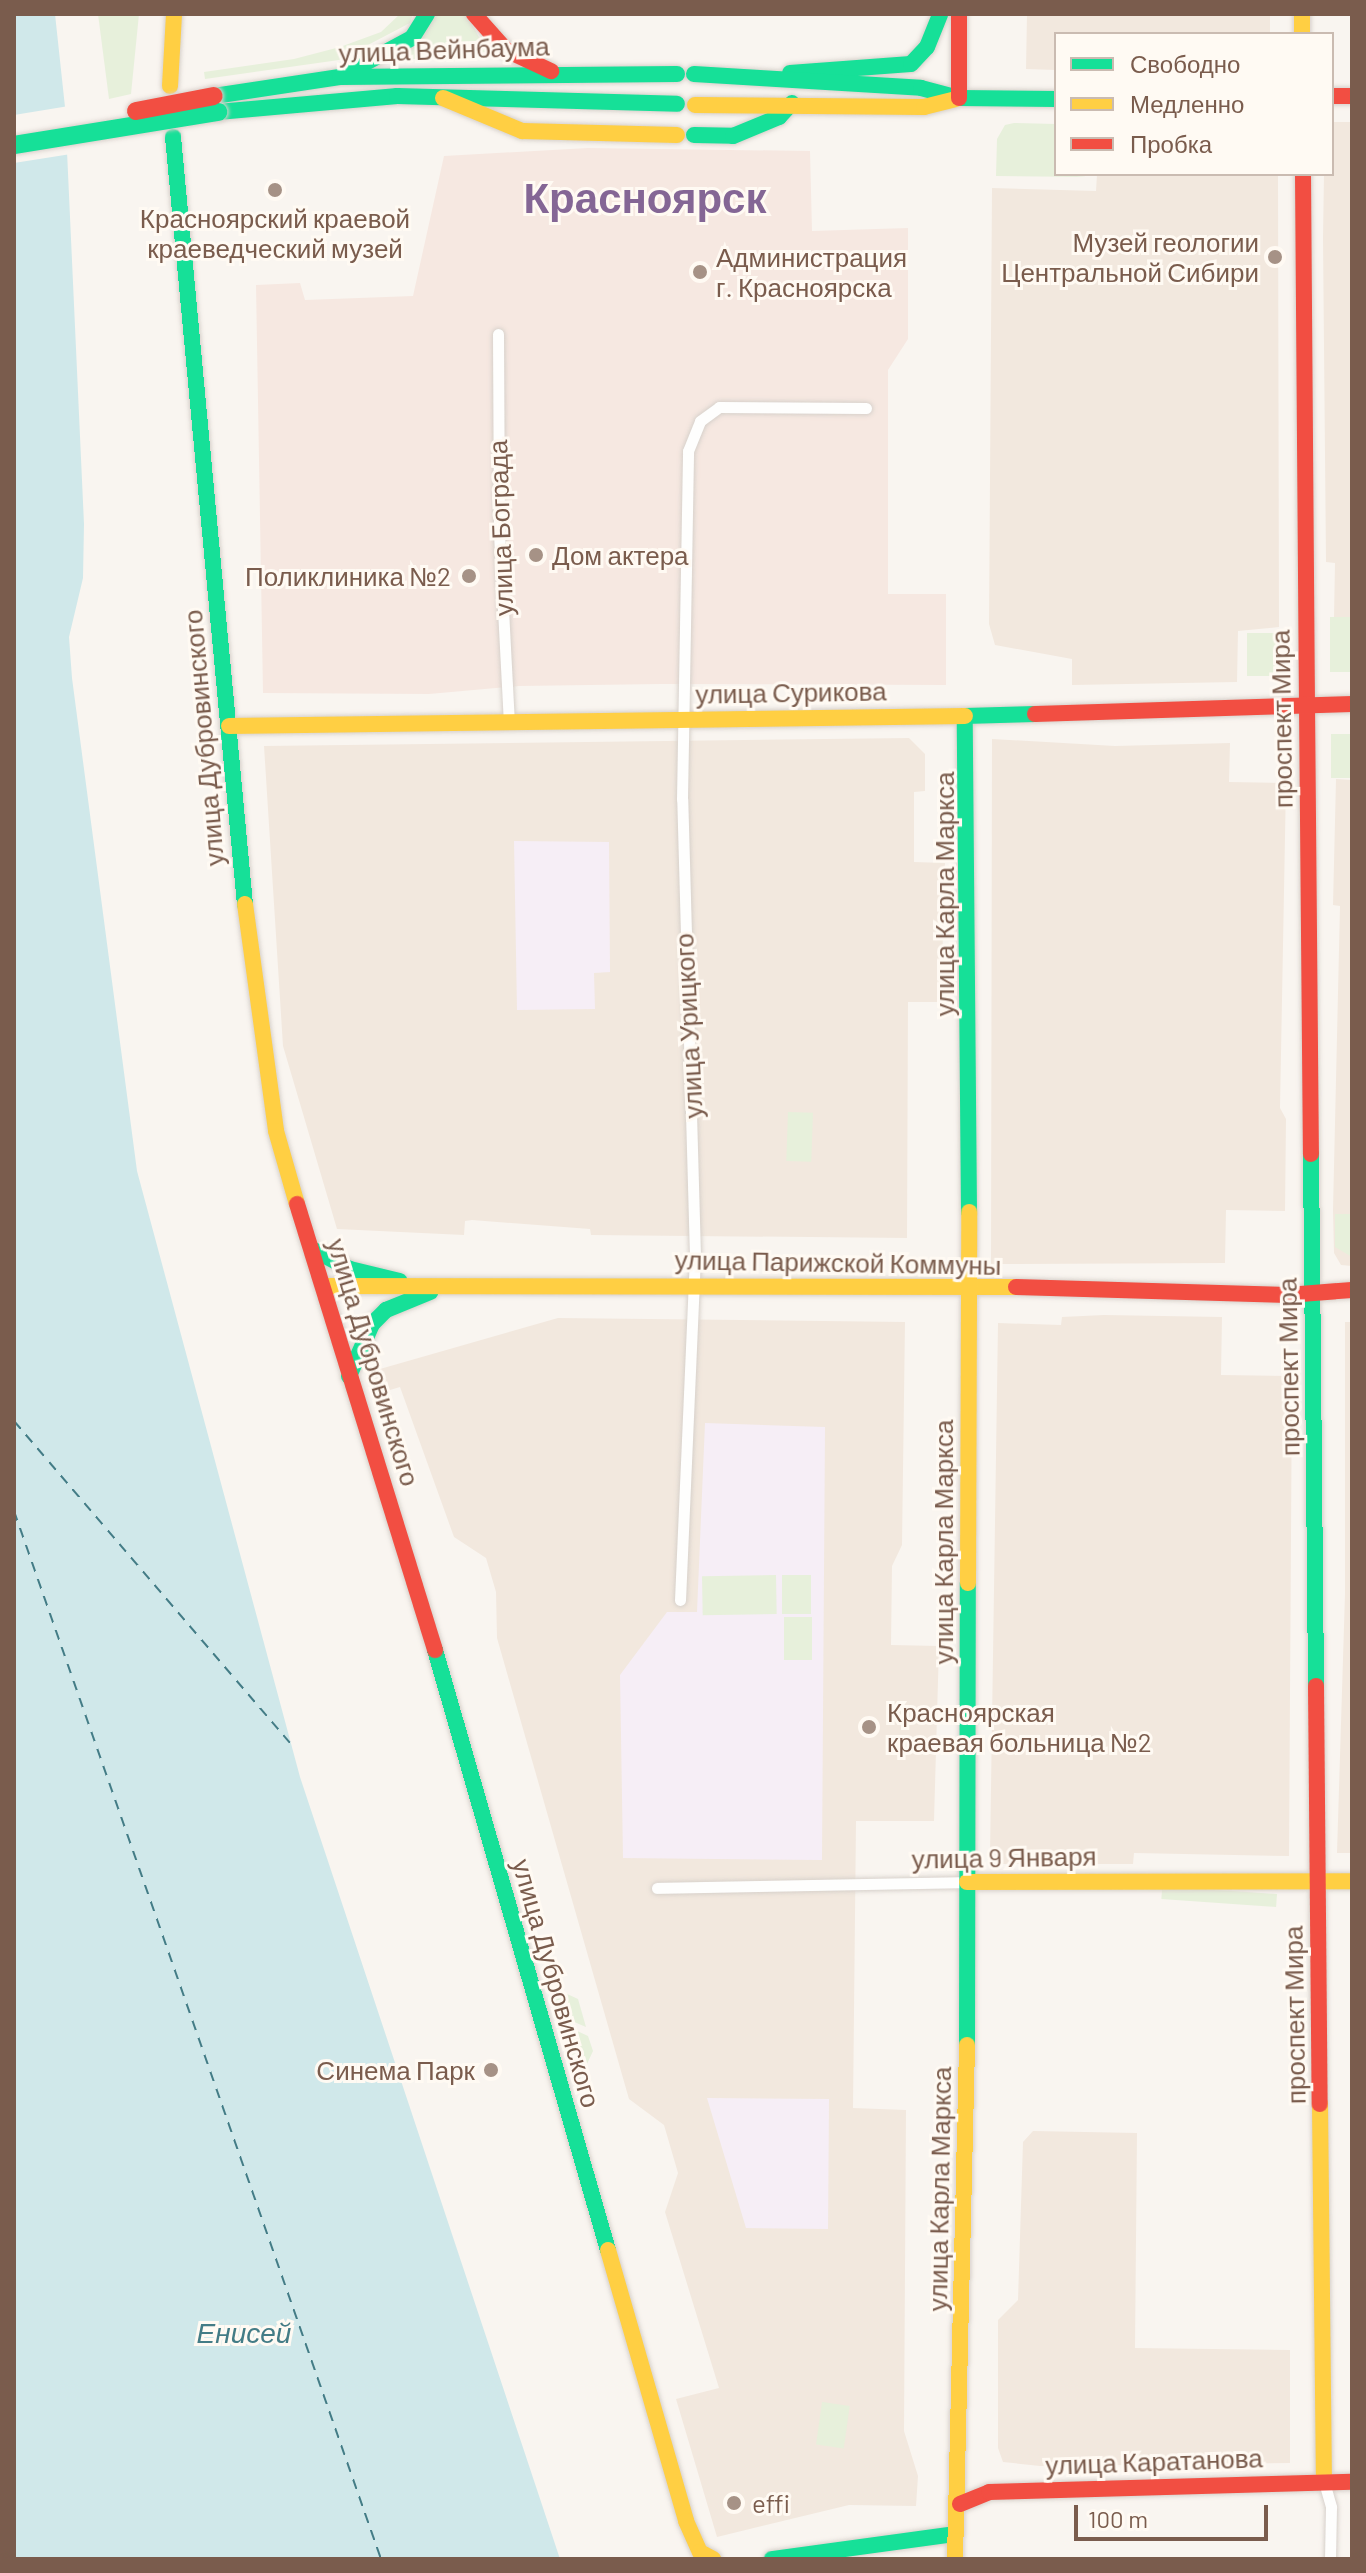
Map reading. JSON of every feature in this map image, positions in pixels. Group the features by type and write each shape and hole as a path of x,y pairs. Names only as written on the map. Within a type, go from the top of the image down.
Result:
{"main road":[{"path":"340,77 412,38 427,14"},
{"path":"474,14 506,50 551,71"},
{"path":"739,76 911,64 927,47 940,14"},
{"path":"959,14 959,98"},
{"path":"170,86 174,15"},
{"name":"улица Вейнбаума","path":"216,104 340,77 551,71 739,76 921,88 959,98 1054,99"},
{"name":"улица Вейнбаума","path":"216,104 333,98 443,98 924,107 959,98"},
{"path":"443,98 522,131 733,136 779,117 792,103"},
{"path":"14,134 216,104"},
{"path":"14,145 216,104"},
{"name":"улица Дубровинского","path":"173,137 259,1049 276,1131 324,1286 348,1382 404,1544 686,2521 700,2552 713,2559"},
{"name":"проспект Мира","path":"1303,176 1324,2482"},
{"name":"улица Сурикова","path":"229,726 965,716 1352,704"},
{"name":"улица Карла Маркса","path":"955,2559 960,2504 967,1882 969,737 965,716"},
{"path":"312,1249 350,1269 437,1288"},
{"name":"улица Парижской Коммуны","path":"324,1286 967,1288 1312,1293 1352,1290"},
{"path":"348,1382 354,1355 372,1324 386,1310 437,1288"},
{"name":"улица 9 Января","path":"967,1882 1352,1881"},
{"name":"улица Каратанова","path":"960,2504 989,2492 1352,2482"},
{"path":"772,2559 955,2534"}],"street":[{"name":"улица Бограда","path":"498,334 499,548 509,722"},
{"name":"улица Урицкого","path":"680,1600 695,1287 681,719 688,451 700,421 719,407 866,408"},
{"name":"улица 9 Января","path":"657,1888 967,1882"},
{"name":"проспект Мира","path":"1324,2482 1331,2507 1330,2559"}],"shaded area":[{"path":"1027,14 1270,14 1270,32 1054,32 1054,70 1026,69"},
{"path":"1334,122 1352,122 1352,617 1334,617 1335,563 1326,562 1324,176 1334,176"},
{"path":"588,148 810,151 812,231 908,228 908,339 888,370 888,594 946,594 946,685 661,684 519,686 429,694 263,693 256,285 300,283 305,300 413,296 444,156"},
{"path":"1097,176 1278,176 1279,627 1238,631 1237,682 1072,685 1072,659 995,645 989,624 992,188 1096,191"},
{"path":"909,738 925,754 925,791 914,792 914,862 945,863 941,1002 908,1002 907,1238 591,1235 590,1229 472,1220 465,1221 464,1235 337,1229 283,1046 264,746"},
{"path":"992,739 1115,746 1230,743 1229,782 1286,783 1280,1108 1286,1119 1285,1211 1226,1210 1225,1263 991,1264"},
{"path":"1336,779 1352,780 1352,1266 1341,1265 1334,1253 1340,906 1333,905"},
{"path":"514,841 609,842 610,972 594,973 595,1009 517,1010"},
{"path":"1062,1317 1222,1317 1221,1375 1292,1376 1289,1856 1134,1853 1133,1864 994,1864 990,1855 998,1323 1061,1325"},
{"path":"558,1318 905,1322 902,1545 892,1566 891,1645 939,1646 934,1821 856,1821 853,2108 906,2110 904,2431 918,2476 916,2506 849,2505 717,2537 676,2399 719,2388 665,2212 678,2173 664,2125 629,2099 497,1638 496,1592 486,1558 454,1537 400,1387 380,1393 373,1371"},
{"path":"1345,1322 1352,1322 1352,1853 1337,1853 1345,1594"},
{"path":"705,1423 825,1427 822,1860 623,1858 620,1675 667,1612 697,1612"},
{"path":"707,2098 829,2099 828,2229 746,2228"},
{"path":"1033,2131 1137,2133 1135,2348 1290,2350 1290,2463 1040,2466 1003,2462 998,2448 998,2320 1018,2300 1023,2142"}],"green space":[{"path":"98,14 139,14 131,94 109,99"},
{"path":"400,14 413,14 410,23 339,60 205,79 204,72 294,59 340,47 381,32"},
{"path":"434,14 466,14 479,37 496,51 384,62 407,47"},
{"path":"1054,124 1054,176 1087,177 996,176 997,139 1005,125"},
{"path":"1330,617 1352,617 1352,672 1330,672"},
{"path":"1247,633 1278,633 1278,676 1247,676"},
{"path":"1331,734 1352,734 1352,778 1331,778"},
{"path":"788,1112 813,1113 811,1162 786,1161"},
{"path":"1335,1214 1352,1214 1352,1257 1335,1247"},
{"path":"776,1575 777,1614 703,1615 702,1576"},
{"path":"782,1575 811,1575 811,1614 782,1614"},
{"path":"784,1617 812,1617 812,1660 784,1660"},
{"path":"1162,1886 1277,1894 1276,1907 1161,1899"},
{"path":"552,1987 578,1999 586,2027 560,2016"},
{"path":"562,2024 588,2036 593,2051 579,2081"},
{"path":"822,2402 850,2406 844,2448 816,2445"}],"water":[{"name":"Енисей","path":"14,14 55,14 65,107 84,524 83,578 69,637 137,1171 300,1777 560,2559 14,2559"}],"pier":[{"path":"69,106 71,154 14,163 14,115"}],"ferry route":[{"path":"14,1421 293,1746"},
{"path":"14,1511 381,2559"}],"traffic: fast":[{"path":"343,75 412,38 427,14"},
{"path":"790,73 911,64 927,47 940,14"},
{"path":"214,96 340,77 677,74"},
{"path":"694,74 921,88 959,98 1054,99"},
{"path":"218,112 397,96 677,104"},
{"path":"694,135 733,136 779,117 792,103"},
{"path":"14,145 218,112"},
{"path":"173,137 245,904"},
{"path":"969,1212 965,716 1035,714"},
{"path":"1311,1154 1316,1686"},
{"path":"312,1249 350,1269 400,1281"},
{"path":"349,1376 372,1324 386,1310 430,1292"},
{"path":"967,2045 968,1583"},
{"path":"435,1650 608,2250"},
{"path":"772,2559 955,2534"}],"traffic: slow":[{"path":"170,86 174,14"},
{"path":"1302,14 1302,32"},
{"path":"443,98 522,131 677,135"},
{"path":"695,105 924,107 955,99"},
{"path":"229,726 965,716"},
{"path":"245,904 276,1131 297,1204"},
{"path":"968,1583 969,1212"},
{"path":"324,1286 1016,1287"},
{"path":"967,1882 1352,1881"},
{"path":"955,2559 967,2045"},
{"path":"1320,2104 1324,2482"},
{"path":"608,2250 686,2521 700,2552 713,2559"}],"traffic: jam":[{"path":"474,14 506,50 551,71"},
{"path":"959,14 959,98"},
{"path":"136,111 214,96"},
{"path":"1334,96 1352,96"},
{"path":"1303,176 1307,704"},
{"path":"1307,704 1311,1154"},
{"path":"1035,714 1352,704"},
{"path":"297,1204 435,1650"},
{"path":"1016,1287 1288,1295 1352,1290"},
{"path":"1316,1686 1320,2104"},
{"path":"960,2504 989,2492 1352,2482"}],"place":[{"name":"Красноярский краевой краеведческий музей","path":"275,190"},
{"name":"Музей геологии Центральной Сибири","path":"1275,257"},
{"name":"Администрация г. Красноярска","path":"700,272"},
{"name":"Дом актера","path":"536,555"},
{"name":"Поликлиника №2","path":"469,576"},
{"name":"Красноярская краевая больница №2","path":"869,1727"},
{"name":"Синема Парк","path":"491,2070"},
{"name":"effi","path":"734,2503"}],"district":[{"name":"Красноярск","path":"645,196"}]}
